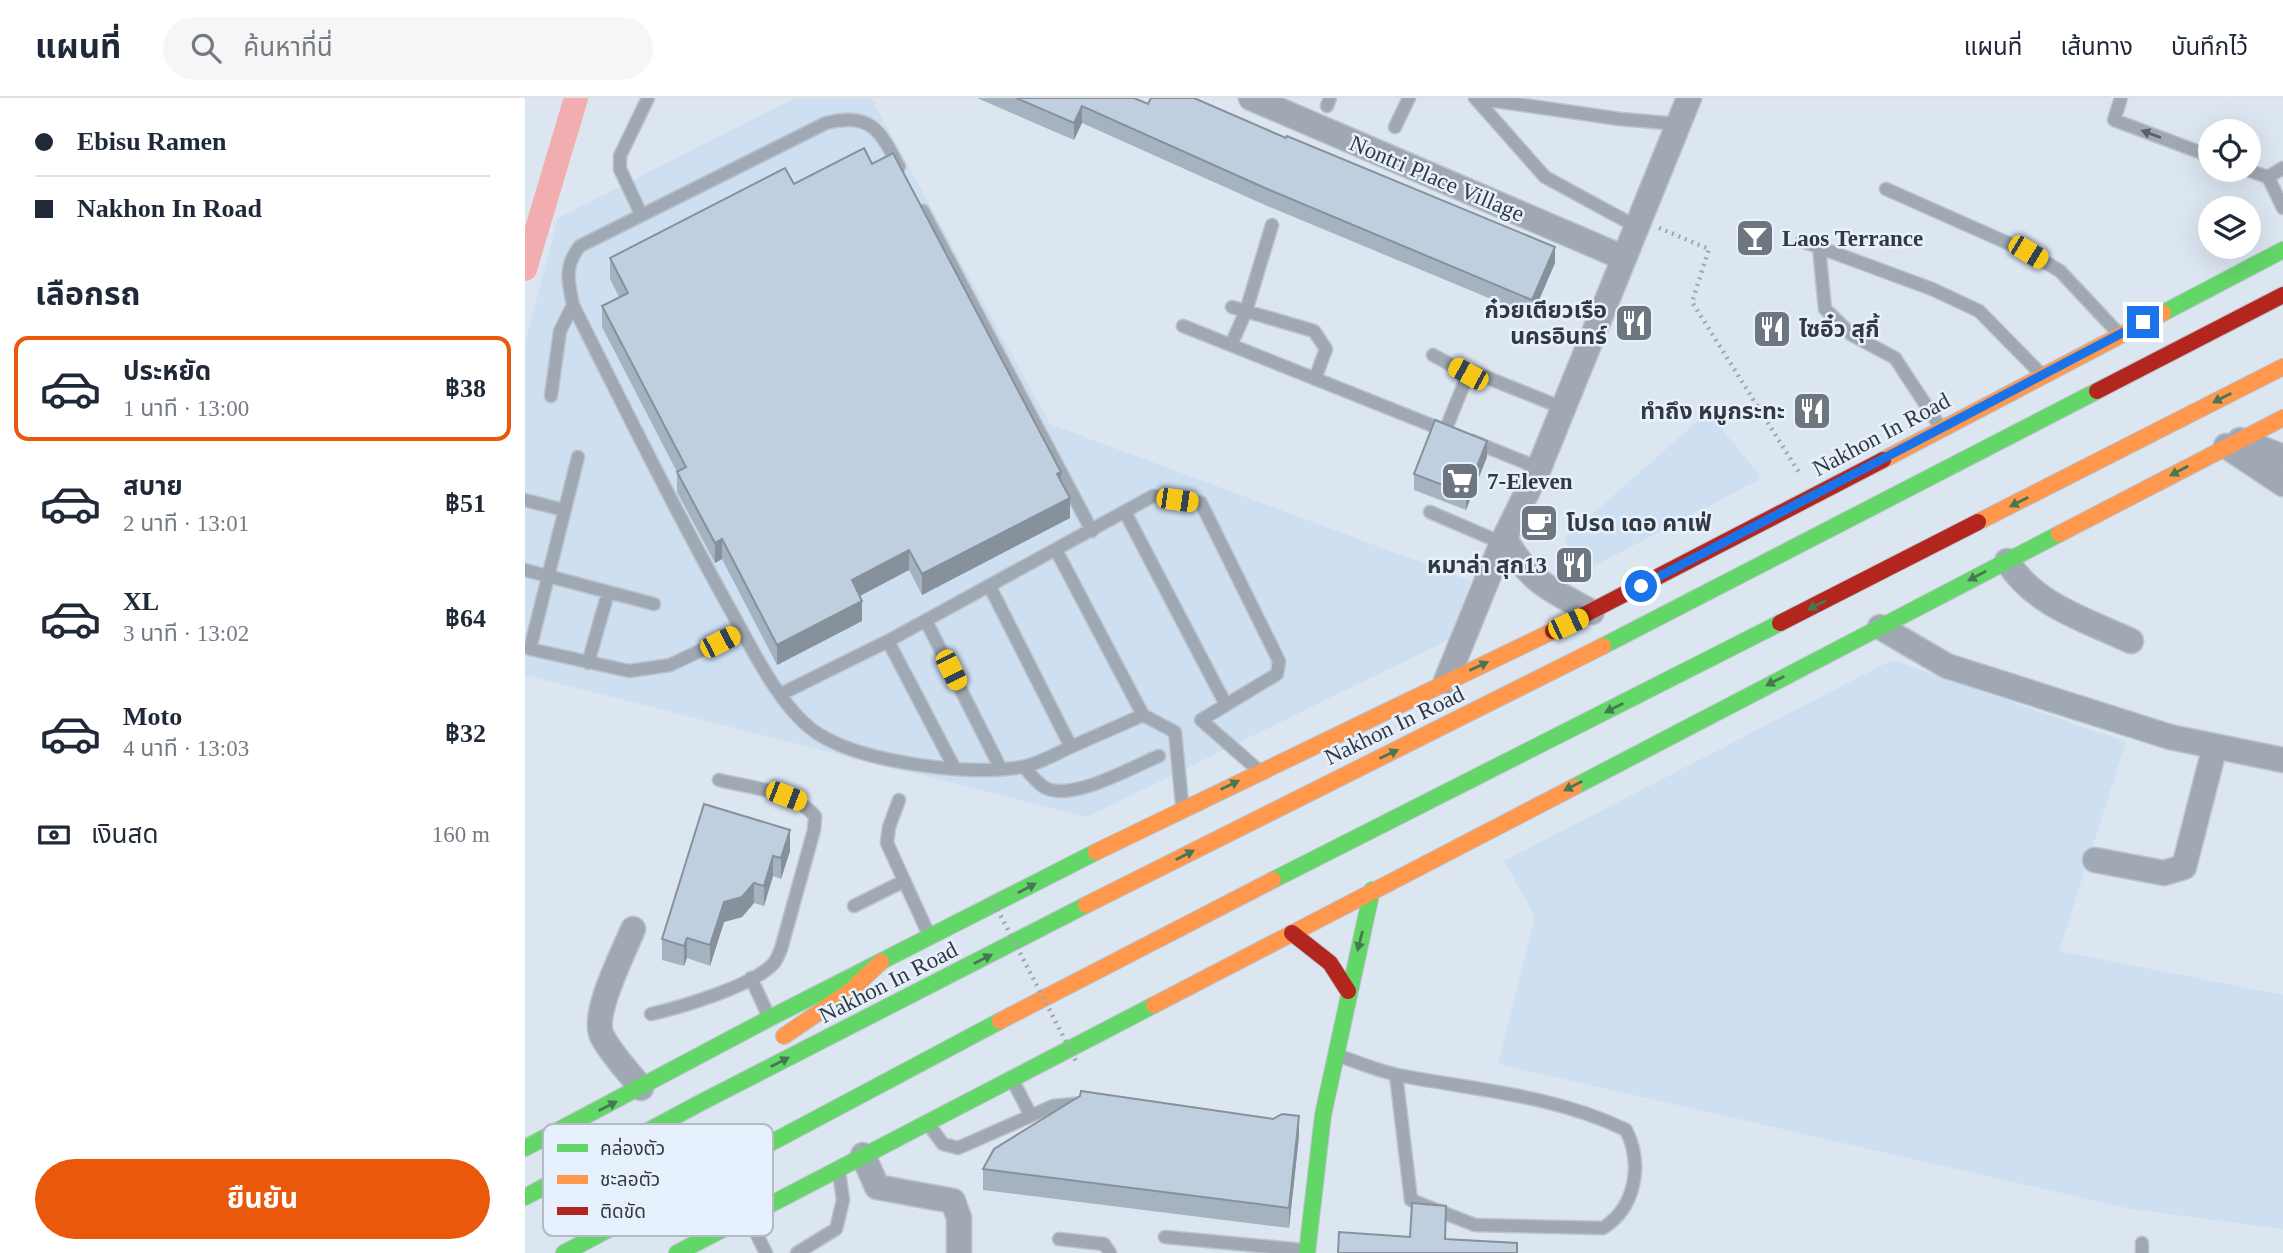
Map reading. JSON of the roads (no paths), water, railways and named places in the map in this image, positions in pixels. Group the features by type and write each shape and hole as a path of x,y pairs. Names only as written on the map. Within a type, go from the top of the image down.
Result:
{"main road":[{"name":"Nakhon In Road","path":"571,1124 770,1018 1183,807 1592,612 2283,250"},
{"name":"Nakhon In Road","path":"661,1124 1291,800 1410,744 2283,295"},
{"path":"773,1142 1081,978 2283,368"},
{"path":"773,1203 2283,418"},
{"path":"1307,1252 1318,1133 1332,1054 1372,890"},
{"path":"1292,933 1330,963 1347,991"},
{"path":"774,1043 850,991 881,962"},
{"path":"700,1103 756,1056"},
{"name":"Nakhon In Road","path":"525,1148 543,1139"},
{"name":"Nakhon In Road","path":"525,1197 543,1187"},
{"path":"564,1253 596,1236"},
{"path":"677,1253 710,1236"}],"street":[{"name":"Nontri Place Village","path":"1251,98 1624,258"},
{"path":"1446,681 1504,540 1539,468 1689,98"},
{"path":"2233,443 2283,457"},
{"path":"2233,443 2283,484"},
{"path":"1504,540 1532,578 1592,612"},
{"path":"2007,561 2019,581 2040,598 2131,641"},
{"path":"1880,626 1947,666 2170,737 2283,760"},
{"path":"2095,860 2164,873 2184,867 2215,746"},
{"path":"632,929 611,983 599,1026 602,1036 641,1088"},
{"path":"863,1155 877,1187 953,1201 959,1219 959,1253"}],"lane":[{"path":"641,214 620,169 620,156 648,98"},
{"path":"1395,127 1409,98"},
{"path":"2121,98 2113,120 2198,152"},
{"path":"1476,99 1678,124"},
{"path":"1476,99 1545,177 1638,223"},
{"path":"1093,531 911,187 879,133 861,119 847,118 826,123 641,214 580,246 573,255 568,283 573,305 675,511 742,631 781,694 807,725 830,740 909,763 955,769 1001,769 1024,767 1143,715"},
{"path":"2268,177 2283,168"},
{"path":"2261,175 2268,177 2283,208"},
{"path":"1887,189 2028,252 2060,271 2120,334"},
{"path":"1231,345 1246,311 1272,225"},
{"path":"1803,242 1933,289 1979,311 2043,375"},
{"path":"1819,247 1825,309 1852,335 1895,358 1942,428"},
{"path":"551,396 560,331 573,305"},
{"path":"1232,307 1314,331 1326,349 1315,379"},
{"path":"1183,326 1539,468"},
{"path":"1433,355 1468,374 1473,372 1563,408"},
{"path":"1445,431 1468,374"},
{"path":"578,457 527,648 629,671 670,665 742,631"},
{"path":"781,694 990,587 1153,496 1201,503 1279,662 1277,674 1201,720 1259,771"},
{"path":"525,500 564,510"},
{"path":"1125,512 1225,704"},
{"path":"1430,512 1504,540"},
{"path":"1056,550 1143,715 1175,732 1183,807"},
{"path":"525,570 654,604"},
{"path":"990,587 1071,747"},
{"path":"588,663 608,593"},
{"path":"926,621 1001,769"},
{"path":"888,641 955,769"},
{"path":"1024,767 1044,787 1060,792 1080,789 1159,756"},
{"path":"651,1014 677,1008 751,978 774,963 781,949 814,830 815,816 804,803 786,796 719,780"},
{"path":"899,800 889,827 887,843 930,937"},
{"path":"854,906 904,881"},
{"path":"751,978 770,1018"},
{"path":"1332,1054 1396,1075 1448,1082 1575,1108 1626,1130 1633,1144 1636,1160 1628,1204 1619,1218 1603,1227 1475,1225 1411,1200 1396,1075"},
{"path":"1012,1079 1030,1114"},
{"path":"927,1122 943,1144 958,1148 1030,1114 1064,1103 1092,1104"},
{"path":"797,1253 836,1230 843,1200 838,1169"},
{"path":"758,1236 766,1253"},
{"path":"1165,1237 1307,1252"},
{"path":"1059,1239 1104,1244 1109,1253"}],"waterway":[{"path":"525,269 576,98"}],"place":[{"name":"Laos Terrance","path":"1755,238"},
{"name":"ก๋วยเตียวเรือ นครอินทร์","path":"1634,323"},
{"name":"ไซอิ๋ว สุกี้","path":"1772,329"},
{"name":"ทำถึง หมูกระทะ","path":"1812,411"},
{"name":"7-Eleven","path":"1460,481"},
{"name":"โปรด เดอ คาเฟ่","path":"1539,523"},
{"name":"หมาล่า สุก13","path":"1574,565"}]}
